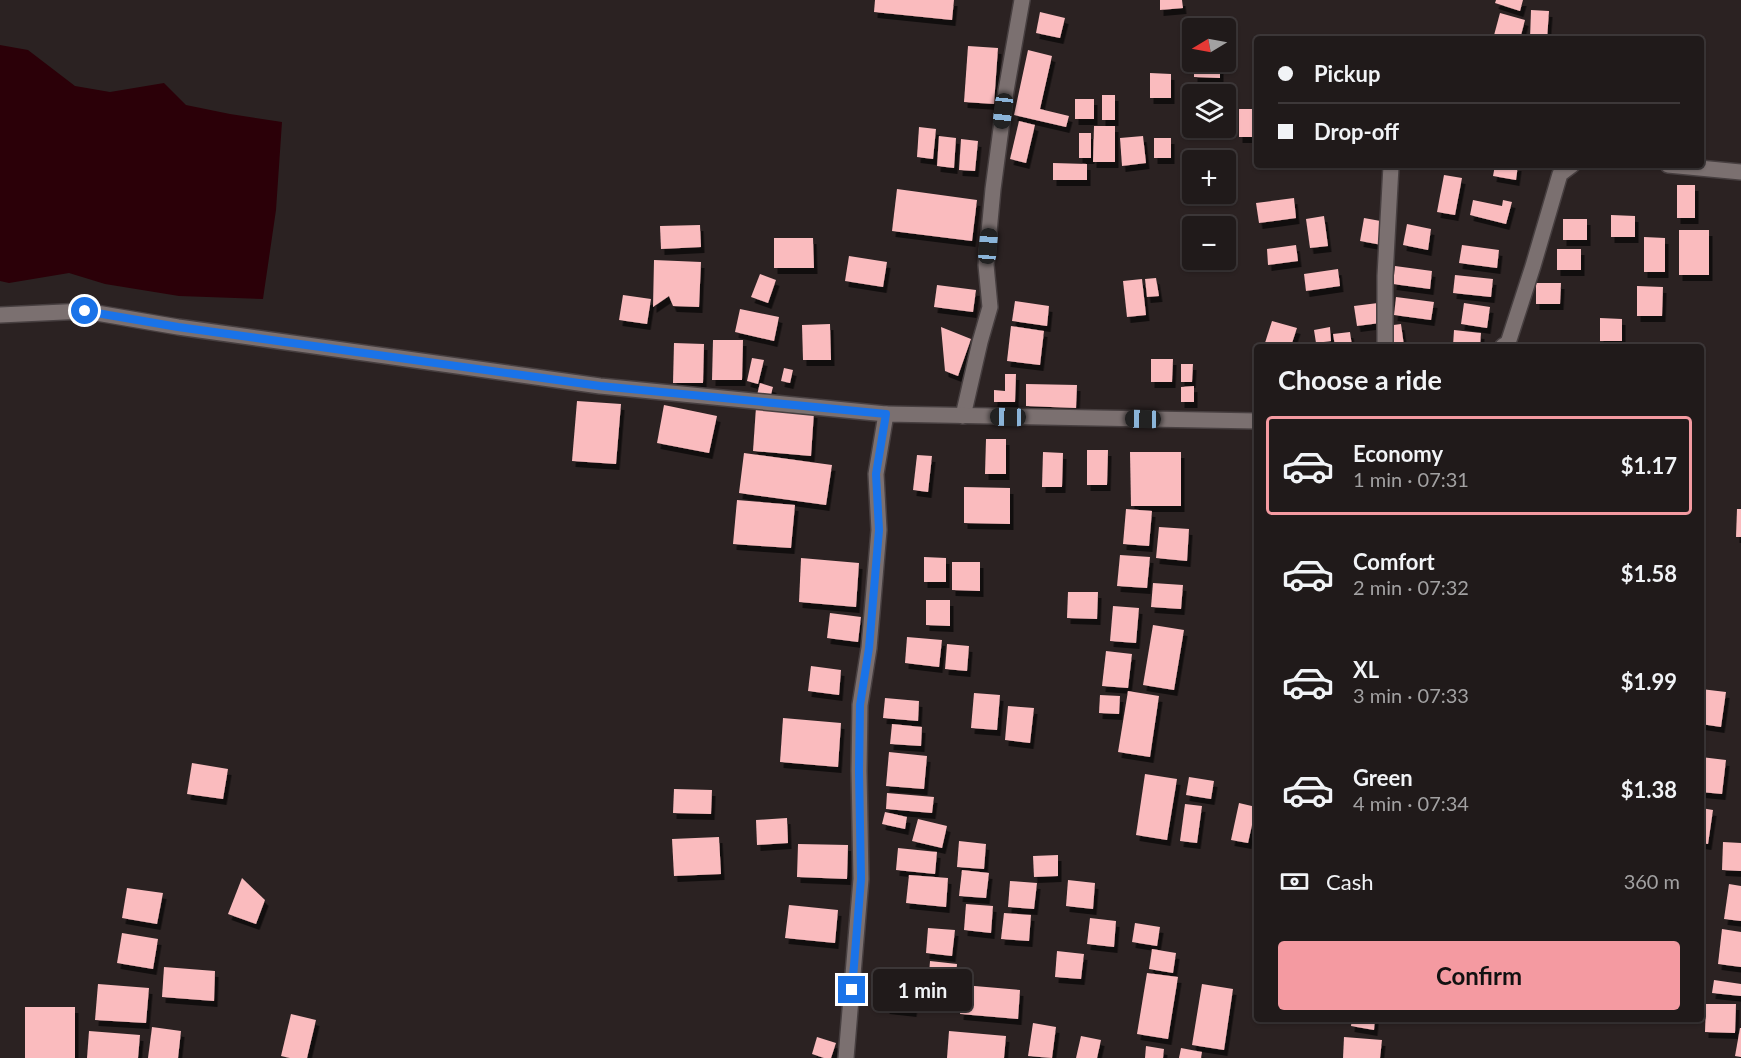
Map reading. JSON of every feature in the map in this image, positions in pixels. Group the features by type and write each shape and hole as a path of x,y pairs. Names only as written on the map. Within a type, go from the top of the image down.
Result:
{"street":[{"path":"963,416 990,307 986,265 993,189 1006,91 1022,0"},
{"path":"1384,344 1391,168"},
{"path":"1506,344 1533,266 1560,174 1568,168"},
{"path":"1699,168 1741,172"},
{"path":"0,315 85,311 178,327 600,386 886,414 1254,421"},
{"path":"846,1058 861,879 860,705 869,648 879,530 876,474 886,414"}],"shaded area":[{"path":"0,45 28,50 75,86 110,92 164,83 186,105 282,122 276,210 263,299 179,296 105,284 69,273 9,283 0,281"}],"building":[{"path":"875,0 954,0 952,20 874,12"},
{"path":"1160,0 1182,0 1183,8 1160,10"},
{"path":"1496,0 1523,0 1520,11 1495,3"},
{"path":"1531,10 1549,11 1547,36 1530,36"},
{"path":"1040,12 1065,18 1060,38 1036,33"},
{"path":"1500,13 1525,20 1521,36 1494,36"},
{"path":"968,46 998,48 994,104 964,102"},
{"path":"1028,50 1052,56 1040,109 1069,116 1066,127 1014,115"},
{"path":"1194,72 1220,72 1220,78 1194,77"},
{"path":"1150,73 1171,74 1171,98 1150,98"},
{"path":"1102,95 1115,95 1115,120 1102,120"},
{"path":"1075,99 1094,99 1094,119 1075,119"},
{"path":"1239,109 1254,109 1254,137 1239,137"},
{"path":"1019,121 1035,125 1026,163 1010,159"},
{"path":"1094,126 1115,126 1115,162 1093,162"},
{"path":"919,127 936,129 933,159 917,157"},
{"path":"1079,133 1091,133 1091,158 1079,158"},
{"path":"939,136 956,138 954,168 937,166"},
{"path":"1143,136 1146,163 1122,166 1120,138"},
{"path":"1154,138 1171,138 1171,158 1154,158"},
{"path":"961,139 978,141 975,171 959,170"},
{"path":"1053,163 1087,164 1087,180 1053,180"},
{"path":"1494,168 1518,168 1516,180 1493,176"},
{"path":"1444,175 1462,178 1455,215 1437,212"},
{"path":"1677,185 1695,185 1695,218 1677,218"},
{"path":"897,189 977,200 972,241 892,231"},
{"path":"1294,198 1296,218 1259,223 1256,203"},
{"path":"1473,200 1502,206 1503,200 1512,202 1506,224 1470,215"},
{"path":"1611,215 1635,216 1635,237 1611,237"},
{"path":"1324,216 1328,246 1310,248 1306,219"},
{"path":"1364,218 1386,222 1382,245 1360,241"},
{"path":"1563,219 1587,219 1587,240 1563,240"},
{"path":"1407,224 1431,229 1428,250 1403,245"},
{"path":"700,225 701,247 661,249 660,226"},
{"path":"1679,230 1709,230 1709,275 1679,275"},
{"path":"1644,237 1665,238 1665,272 1644,272"},
{"path":"774,238 813,238 814,268 774,268"},
{"path":"1296,245 1298,261 1268,265 1267,249"},
{"path":"1462,245 1499,250 1497,268 1459,263"},
{"path":"1557,249 1581,249 1581,270 1557,270"},
{"path":"849,256 887,262 883,287 845,281"},
{"path":"654,260 701,262 699,307 673,306 669,296 653,307"},
{"path":"1395,266 1432,271 1430,289 1393,284"},
{"path":"1338,269 1340,286 1306,291 1304,274"},
{"path":"760,274 776,280 768,303 751,297"},
{"path":"1455,275 1493,279 1491,297 1453,293"},
{"path":"1156,278 1159,296 1147,297 1145,279"},
{"path":"1142,279 1146,315 1127,317 1123,281"},
{"path":"1536,283 1561,283 1560,304 1536,304"},
{"path":"937,285 976,290 973,312 934,307"},
{"path":"1637,286 1663,287 1662,316 1637,316"},
{"path":"623,295 651,299 647,324 619,320"},
{"path":"1396,297 1434,302 1431,320 1394,315"},
{"path":"1015,301 1049,306 1047,326 1012,321"},
{"path":"1378,303 1380,323 1357,326 1354,306"},
{"path":"1464,303 1490,307 1487,328 1461,324"},
{"path":"740,309 779,317 774,341 735,332"},
{"path":"1600,318 1622,319 1622,341 1600,341"},
{"path":"1272,321 1297,328 1292,344 1265,344"},
{"path":"830,324 831,360 803,360 802,325"},
{"path":"1401,324 1404,344 1382,344 1379,327"},
{"path":"1011,326 1044,331 1040,365 1007,361"},
{"path":"941,327 971,339 958,376 945,371"},
{"path":"1330,327 1331,341 1316,343 1314,330"},
{"path":"1454,330 1481,333 1480,344 1453,344"},
{"path":"1350,332 1352,344 1335,344 1333,334"},
{"path":"713,340 743,340 742,380 712,380"},
{"path":"674,343 704,344 703,383 673,383"},
{"path":"752,358 764,360 758,384 747,381"},
{"path":"1151,359 1173,359 1172,382 1151,382"},
{"path":"1181,364 1193,364 1192,382 1181,382"},
{"path":"784,368 793,370 790,383 781,381"},
{"path":"1005,374 1016,374 1015,402 994,402 994,390 1005,391"},
{"path":"760,383 773,387 769,402 756,399"},
{"path":"1026,384 1077,385 1076,408 1026,406"},
{"path":"1194,386 1194,402 1181,402 1181,387"},
{"path":"577,401 621,404 616,464 572,461"},
{"path":"664,405 717,416 709,453 657,443"},
{"path":"756,407 814,412 811,456 753,451"},
{"path":"986,439 1006,439 1006,474 985,474"},
{"path":"1087,450 1108,450 1107,485 1087,485"},
{"path":"1043,452 1063,453 1062,487 1042,487"},
{"path":"1130,452 1181,452 1181,506 1131,506"},
{"path":"744,453 832,465 826,505 739,493"},
{"path":"917,455 932,456 928,492 913,490"},
{"path":"964,487 1010,488 1010,524 964,523"},
{"path":"737,500 795,505 791,548 733,544"},
{"path":"1126,509 1152,511 1149,546 1123,544"},
{"path":"1737,509 1741,509 1741,537 1736,537"},
{"path":"1159,527 1189,529 1187,561 1156,558"},
{"path":"1120,555 1150,557 1147,588 1117,586"},
{"path":"924,557 946,558 946,582 924,582"},
{"path":"801,558 859,563 856,607 799,602"},
{"path":"952,562 980,562 980,591 952,590"},
{"path":"1153,583 1183,585 1181,609 1151,607"},
{"path":"1068,592 1098,592 1097,619 1067,618"},
{"path":"926,600 950,600 950,626 926,625"},
{"path":"1113,606 1139,608 1136,643 1110,641"},
{"path":"830,613 861,617 858,642 827,638"},
{"path":"1153,625 1184,630 1174,690 1143,685"},
{"path":"907,637 942,640 939,667 905,663"},
{"path":"947,644 969,646 967,671 945,669"},
{"path":"1106,651 1132,654 1128,688 1102,686"},
{"path":"811,666 841,670 839,695 808,691"},
{"path":"1704,689 1726,692 1721,727 1704,724"},
{"path":"1128,691 1159,696 1150,757 1118,752"},
{"path":"974,693 1000,695 997,730 971,728"},
{"path":"1100,695 1120,696 1119,714 1099,713"},
{"path":"885,698 919,701 918,721 883,718"},
{"path":"1008,706 1034,708 1030,743 1005,740"},
{"path":"783,718 841,723 838,767 780,762"},
{"path":"892,724 922,727 921,746 890,744"},
{"path":"889,752 927,756 924,789 886,786"},
{"path":"1704,757 1726,760 1722,794 1704,792"},
{"path":"192,763 228,769 223,799 187,794"},
{"path":"1145,774 1177,779 1167,840 1136,835"},
{"path":"1189,777 1214,781 1211,799 1186,795"},
{"path":"674,789 712,790 711,814 673,813"},
{"path":"887,793 934,797 932,813 886,809"},
{"path":"1239,803 1254,807 1248,843 1231,840"},
{"path":"1185,804 1202,806 1197,843 1180,841"},
{"path":"1704,808 1713,810 1708,844 1704,843"},
{"path":"885,812 907,817 905,829 882,824"},
{"path":"787,818 788,843 757,845 756,820"},
{"path":"918,819 947,826 942,848 912,841"},
{"path":"719,837 721,874 674,876 672,839"},
{"path":"959,841 986,844 984,869 957,867"},
{"path":"1723,842 1741,843 1741,871 1722,870"},
{"path":"798,844 848,845 847,879 797,877"},
{"path":"898,848 937,852 935,874 896,870"},
{"path":"1058,855 1058,876 1034,877 1033,856"},
{"path":"962,870 989,873 986,898 959,896"},
{"path":"909,875 948,878 946,907 906,903"},
{"path":"242,878 265,900 256,924 228,914"},
{"path":"1068,880 1095,883 1093,909 1066,906"},
{"path":"1010,881 1037,883 1034,909 1008,907"},
{"path":"1729,884 1741,886 1741,921 1724,919"},
{"path":"127,888 163,893 157,924 122,918"},
{"path":"966,904 993,906 991,933 964,930"},
{"path":"789,905 838,910 835,943 785,938"},
{"path":"1004,913 1031,915 1029,941 1001,939"},
{"path":"1090,918 1116,921 1114,947 1087,944"},
{"path":"1135,923 1160,927 1157,946 1132,942"},
{"path":"928,928 955,930 952,956 926,953"},
{"path":"1722,929 1741,932 1741,967 1718,964"},
{"path":"122,933 158,939 153,969 117,963"},
{"path":"1152,949 1176,953 1173,973 1149,969"},
{"path":"1057,951 1084,954 1081,979 1055,977"},
{"path":"930,961 957,964 955,989 928,987"},
{"path":"164,967 215,971 214,1001 162,997"},
{"path":"1147,973 1178,977 1168,1039 1137,1034"},
{"path":"1714,980 1741,984 1741,996 1712,993"},
{"path":"889,982 916,985 913,1011 886,1008"},
{"path":"98,984 149,988 146,1023 95,1020"},
{"path":"1202,984 1233,989 1224,1050 1192,1045"},
{"path":"963,985 1020,990 1018,1019 960,1014"},
{"path":"1706,1004 1736,1004 1735,1033 1705,1032"},
{"path":"25,1007 75,1007 75,1058 25,1058"},
{"path":"291,1014 316,1020 307,1058 281,1056"},
{"path":"1352,1022 1375,1022 1374,1030 1351,1026"},
{"path":"1033,1023 1056,1027 1052,1058 1028,1056"},
{"path":"152,1027 181,1031 178,1058 148,1058"},
{"path":"1741,1028 1741,1057 1735,1056"},
{"path":"89,1031 140,1035 138,1058 87,1058"},
{"path":"949,1031 1006,1036 1004,1058 947,1058"},
{"path":"1081,1036 1101,1040 1097,1058 1076,1058"},
{"path":"817,1037 836,1043 831,1058 812,1054"},
{"path":"1344,1037 1382,1040 1380,1058 1343,1058"},
{"path":"1146,1046 1164,1049 1163,1058 1145,1058"},
{"path":"1181,1048 1202,1052 1201,1058 1179,1058"}],"route":[{"path":"85,311 178,327 600,386 886,414 876,474 879,530 869,648 860,705 861,879 852,990"}]}
